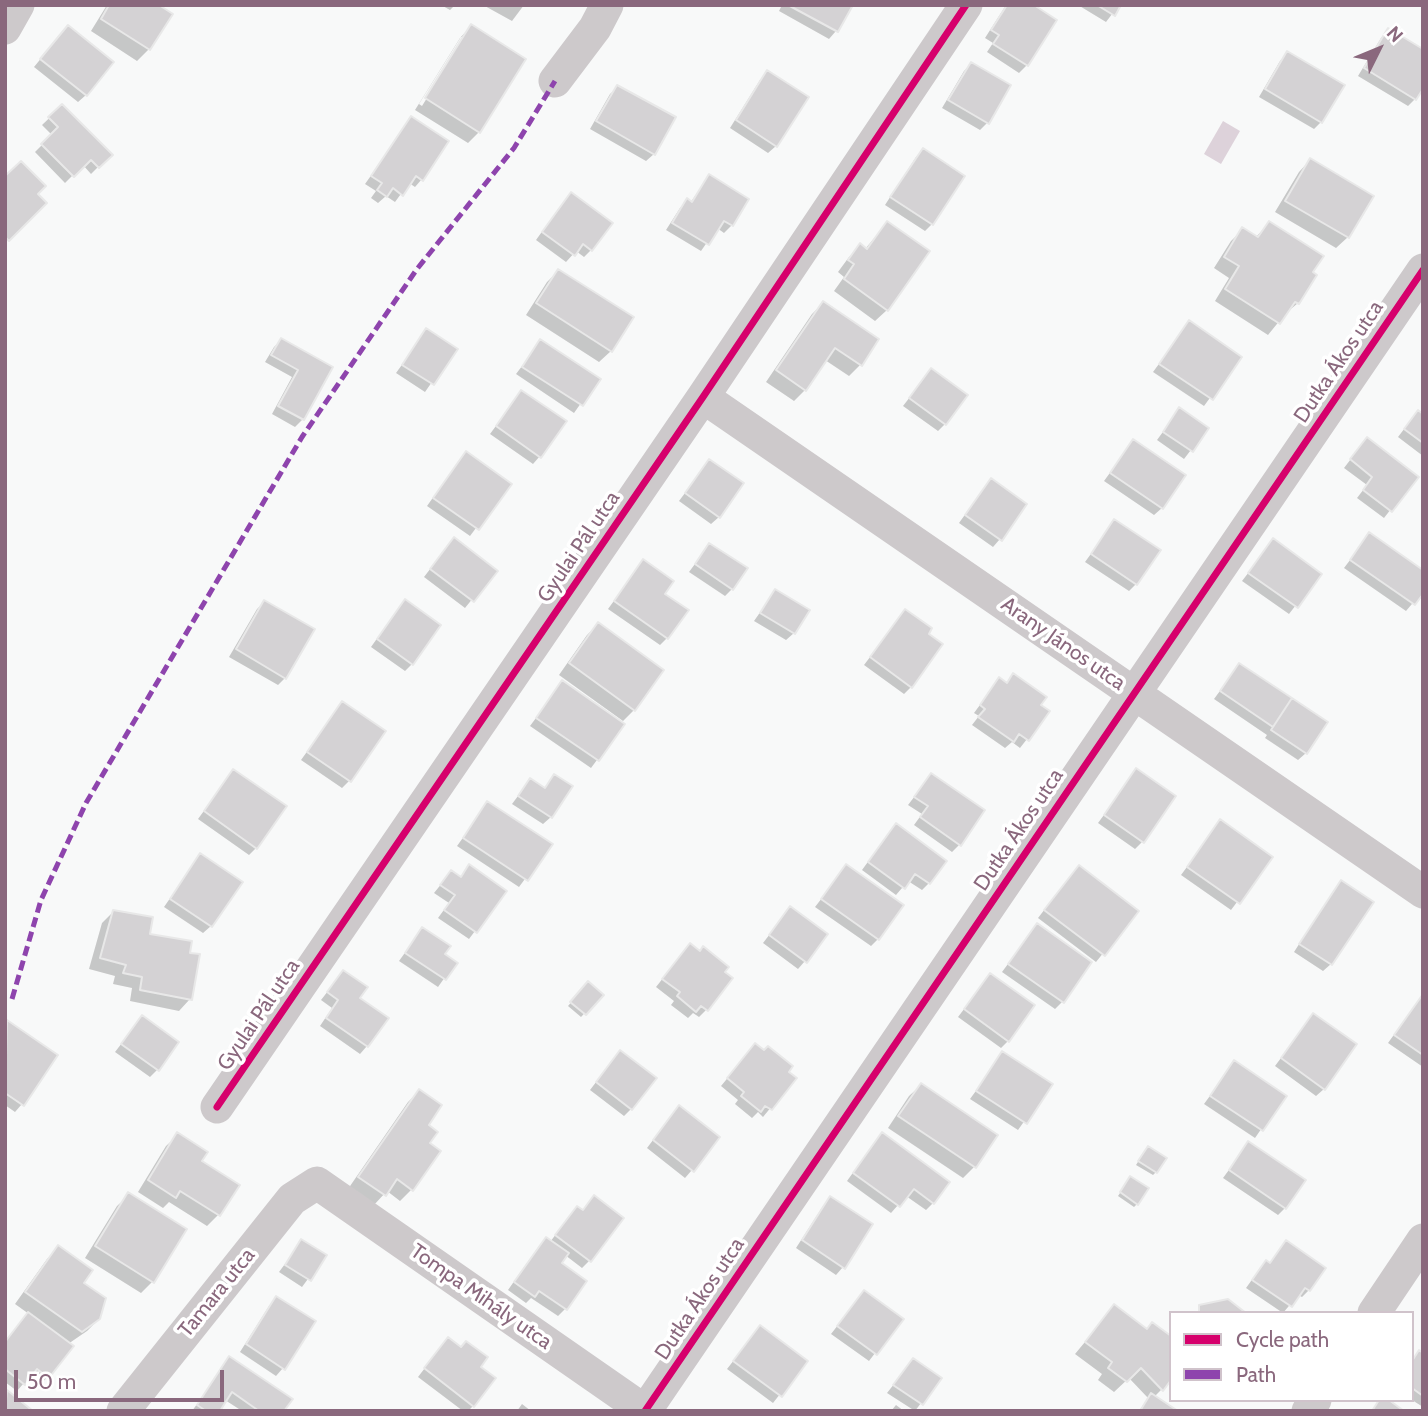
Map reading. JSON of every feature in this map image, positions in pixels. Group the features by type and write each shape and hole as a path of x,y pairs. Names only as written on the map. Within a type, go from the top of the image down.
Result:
{"street":[{"path":"5,29 18,5"},
{"path":"555,81 595,28 607,5"},
{"name":"Gyulai Pál utca","path":"217,1107 703,397 966,5"},
{"name":"Dutka Ákos utca","path":"645,1411 1423,270"},
{"name":"Arany János utca","path":"703,397 1423,892"},
{"name":"Tompa Mihály utca","path":"317,1183 645,1411"},
{"name":"Tamara utca","path":"123,1411 292,1199 317,1183"},
{"path":"1375,1311 1423,1240"}],"shaded area":[{"path":"1223,121 1240,131 1221,164 1204,154"}],"building":[{"path":"109,5 159,5 173,14 150,50 101,19"},
{"path":"788,5 853,5 838,32"},
{"path":"1007,5 1034,5 1057,20 1028,66 993,44 999,35 991,30"},
{"path":"1097,5 1121,5 1115,16"},
{"path":"471,24 526,59 480,133 425,98"},
{"path":"68,25 114,62 87,96 40,59"},
{"path":"1388,28 1423,49 1423,89 1416,100 1364,68"},
{"path":"1287,51 1345,85 1322,123 1265,89"},
{"path":"971,62 1011,85 989,124 948,100"},
{"path":"767,70 809,97 777,147 736,120"},
{"path":"617,85 676,117 655,155 596,121"},
{"path":"62,104 113,155 99,168 91,160 74,177 41,144 58,127 48,117"},
{"path":"411,116 449,141 423,181 416,176 403,196 393,188 387,197 377,190 382,183 371,176"},
{"path":"923,148 965,176 933,225 890,197"},
{"path":"1310,158 1374,196 1349,238 1285,201"},
{"path":"21,161 46,186 38,194 47,203 9,241 5,237 5,176"},
{"path":"709,174 749,199 733,226 724,221 709,245 672,223 687,198 692,202"},
{"path":"571,192 613,223 592,251 583,244 575,256 542,232"},
{"path":"887,221 930,251 888,311 844,279 854,264 848,260 860,243 867,249"},
{"path":"1269,221 1324,256 1313,272 1317,275 1299,304 1295,302 1280,324 1225,289 1239,266 1224,257 1242,227 1258,237"},
{"path":"558,269 634,317 612,352 536,303"},
{"path":"823,301 879,339 862,366 835,348 806,391 776,370"},
{"path":"1189,320 1242,357 1213,400 1159,364"},
{"path":"426,328 458,349 434,385 402,365"},
{"path":"281,338 333,367 304,420 278,406 298,370 271,355"},
{"path":"540,339 601,379 583,406 522,367"},
{"path":"931,368 968,395 946,425 909,398"},
{"path":"521,390 567,421 541,458 496,426"},
{"path":"1179,407 1209,428 1193,452 1163,432"},
{"path":"1418,410 1423,414 1423,443 1404,429"},
{"path":"1367,437 1419,477 1392,512 1363,490 1372,477 1350,459"},
{"path":"1133,439 1186,475 1163,509 1110,473"},
{"path":"466,451 512,484 479,530 433,498"},
{"path":"709,459 744,483 720,518 685,493"},
{"path":"991,478 1027,504 1002,541 965,515"},
{"path":"1114,519 1161,550 1137,585 1091,554"},
{"path":"1369,532 1423,570 1423,594 1415,605 1350,560"},
{"path":"454,537 498,571 474,602 430,569"},
{"path":"1273,538 1322,574 1298,608 1248,573"},
{"path":"709,543 748,568 733,590 695,564"},
{"path":"643,559 674,581 665,594 689,610 668,639 614,601"},
{"path":"775,589 810,610 795,634 760,613"},
{"path":"405,599 441,625 413,665 377,639"},
{"path":"264,600 315,629 286,679 236,649"},
{"path":"905,609 932,628 929,634 943,644 912,688 870,657"},
{"path":"598,622 664,670 635,711 569,663"},
{"path":"1239,663 1292,698 1273,727 1220,691"},
{"path":"1013,673 1047,697 1041,705 1050,711 1029,741 1019,734 1014,742 978,717 985,709 980,705 999,677 1007,683"},
{"path":"562,680 625,724 599,761 536,718"},
{"path":"1292,698 1328,722 1307,754 1271,730"},
{"path":"342,701 386,731 351,782 307,752"},
{"path":"1136,768 1176,796 1144,843 1104,815"},
{"path":"233,769 287,806 257,849 204,811"},
{"path":"931,773 985,810 961,846 920,817 928,806 914,797"},
{"path":"554,774 573,786 552,818 518,796 530,778 545,788"},
{"path":"487,801 553,844 528,881 463,838"},
{"path":"1220,819 1273,857 1240,904 1187,867"},
{"path":"896,823 947,861 930,884 915,874 905,889 868,862"},
{"path":"200,853 243,882 212,927 170,899"},
{"path":"469,864 507,891 477,933 444,910 455,895 440,885 451,870 461,877"},
{"path":"846,864 904,905 879,940 821,899"},
{"path":"1079,865 1139,911 1105,956 1044,910"},
{"path":"1341,880 1374,902 1332,965 1299,944"},
{"path":"790,906 828,934 807,963 769,935"},
{"path":"113,910 153,917 150,934 192,941 190,953 200,954 192,1000 140,990 142,977 123,973 126,965 100,958"},
{"path":"1037,923 1092,962 1064,1003 1008,964"},
{"path":"422,927 451,946 445,954 458,963 446,980 405,953"},
{"path":"690,943 700,951 703,946 729,967 725,972 733,978 708,1011 701,1006 696,1012 677,996 680,992 662,979"},
{"path":"343,970 368,987 360,998 389,1018 368,1047 326,1018 338,1000 327,992"},
{"path":"990,973 1035,1005 1009,1042 964,1009"},
{"path":"588,981 604,995 586,1015 570,1002"},
{"path":"1423,994 1423,1055 1394,1035"},
{"path":"1313,1013 1357,1044 1325,1090 1281,1058"},
{"path":"142,1015 179,1042 159,1071 121,1044"},
{"path":"7,1020 58,1055 24,1106 5,1093"},
{"path":"755,1043 764,1050 768,1046 793,1066 789,1072 797,1078 772,1110 765,1106 761,1112 741,1096 744,1092 727,1078"},
{"path":"620,1050 657,1078 632,1110 596,1082"},
{"path":"1002,1051 1053,1084 1027,1124 976,1091"},
{"path":"1234,1060 1287,1096 1263,1131 1210,1096"},
{"path":"921,1083 998,1135 976,1168 898,1116"},
{"path":"419,1089 442,1105 429,1125 438,1132 430,1143 441,1151 413,1191 397,1179 386,1196 358,1177"},
{"path":"679,1105 720,1137 694,1172 653,1140"},
{"path":"177,1132 208,1152 202,1161 240,1185 220,1216 180,1191 176,1198 148,1180"},
{"path":"882,1132 950,1182 934,1204 914,1189 900,1207 853,1173"},
{"path":"1248,1141 1306,1180 1286,1209 1229,1170"},
{"path":"1148,1146 1167,1158 1157,1173 1138,1161"},
{"path":"1130,1176 1149,1188 1138,1205 1120,1192"},
{"path":"128,1192 187,1229 154,1283 95,1246"},
{"path":"594,1195 624,1218 591,1262 555,1235 577,1206 583,1210"},
{"path":"830,1196 873,1224 845,1269 802,1240"},
{"path":"546,1237 569,1253 562,1263 587,1281 567,1310 539,1291 535,1297 514,1282"},
{"path":"301,1239 327,1255 311,1281 285,1265"},
{"path":"1286,1240 1326,1268 1310,1291 1305,1288 1292,1307 1252,1280 1266,1260 1270,1263"},
{"path":"58,1245 93,1270 84,1283 106,1298 100,1319 82,1332 25,1292"},
{"path":"864,1290 904,1319 877,1355 837,1326"},
{"path":"276,1296 316,1321 285,1370 246,1344"},
{"path":"1228,1299 1243,1311 1199,1311 1199,1305"},
{"path":"1114,1304 1147,1329 1152,1322 1169,1335 1169,1383 1163,1391 1141,1368 1127,1382 1108,1368 1112,1362 1085,1342"},
{"path":"28,1312 74,1346 49,1378 37,1369 25,1385 5,1369 5,1342"},
{"path":"760,1325 808,1361 782,1397 733,1361"},
{"path":"448,1337 461,1347 466,1341 488,1357 481,1367 496,1378 474,1407 424,1368"},
{"path":"1419,1350 1423,1353 1423,1396 1414,1389 1414,1358"},
{"path":"229,1356 293,1399 284,1411 259,1411 232,1392 220,1411 206,1411 197,1405"},
{"path":"913,1358 942,1378 923,1405 893,1385"},
{"path":"7,1390 33,1411 5,1411"},
{"path":"1151,1393 1178,1411 1140,1411"},
{"path":"1378,1402 1392,1402 1404,1411 1372,1411"}],"marked path":[{"path":"12,999 41,900 86,803 302,437 417,269 514,148 555,81"}],"cycle path":[{"path":"217,1107 703,397 966,5"},
{"path":"645,1411 1423,270"}]}
